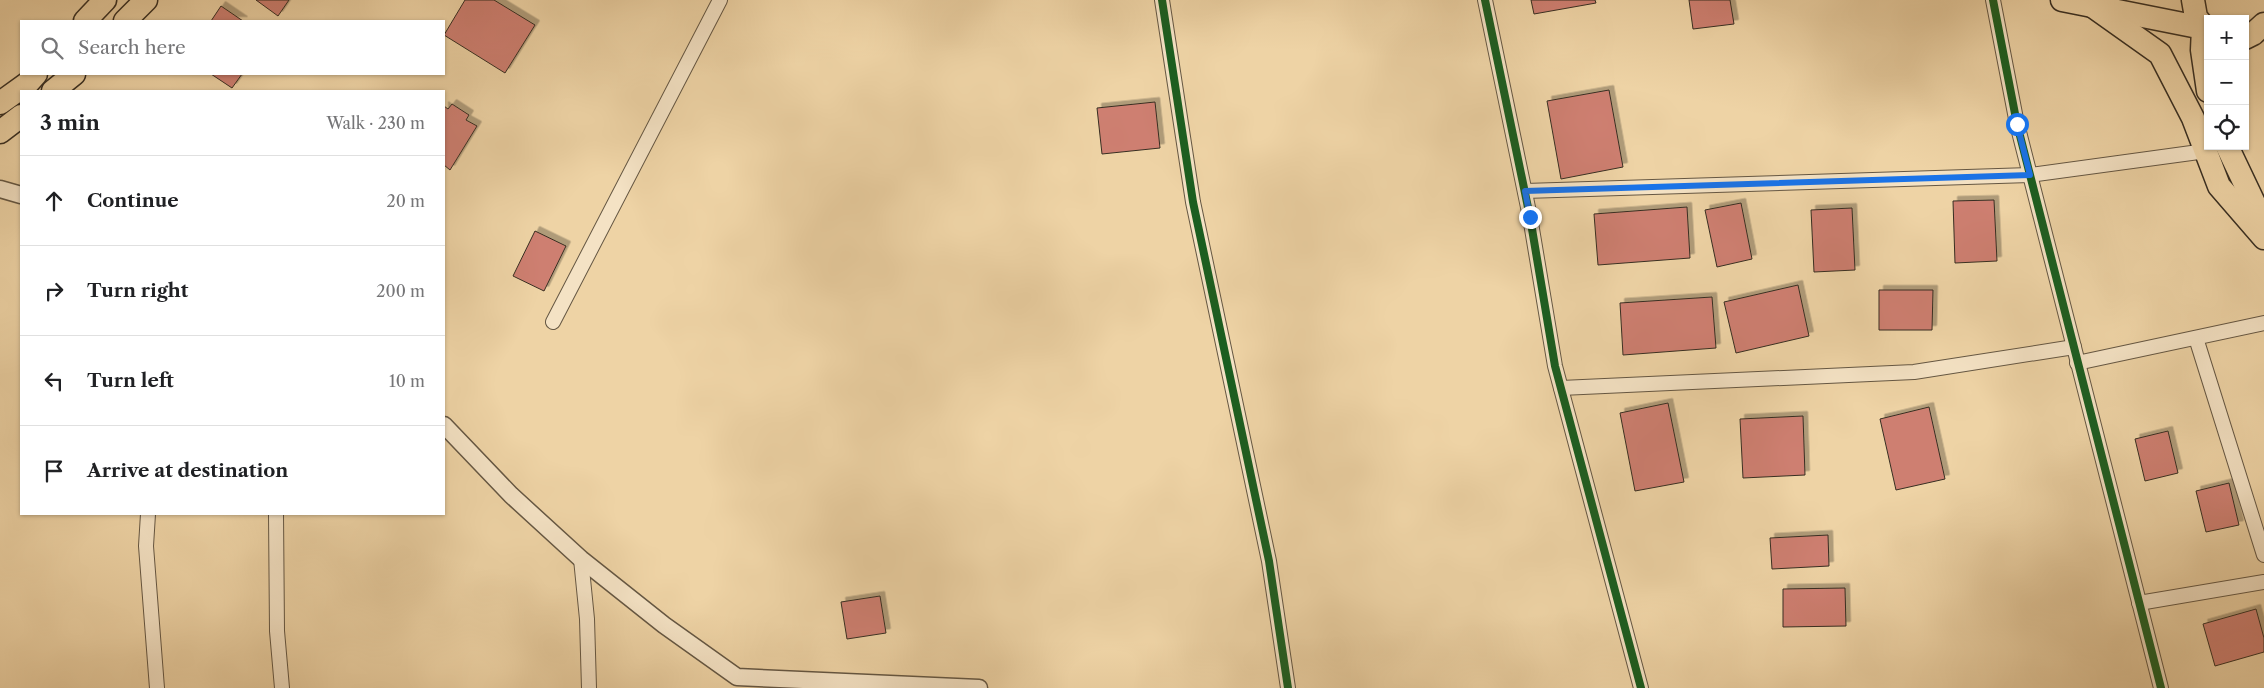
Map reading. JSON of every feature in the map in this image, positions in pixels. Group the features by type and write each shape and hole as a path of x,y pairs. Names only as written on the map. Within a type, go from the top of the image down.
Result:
{"highway":[{"path":"87,20 105,0"},
{"path":"127,20 146,0"},
{"path":"2062,0 2204,30"},
{"path":"2193,0 2196,18 2204,28"},
{"path":"2091,5 2160,54 2193,118 2204,133"},
{"path":"2204,40 2202,50 2204,64"},
{"path":"0,103 28,83 35,75"},
{"path":"54,90 73,75"},
{"path":"0,132 20,117"},
{"path":"2216,150 2219,186 2264,238"},
{"path":"2217,150 2264,224"}],"street":[{"path":"553,322 720,0"},
{"path":"1162,0 1193,202 1269,561 1288,688"},
{"path":"1485,0 1525,191 1555,366 1640,688"},
{"path":"1993,0 2017,124 2161,688"},
{"path":"1525,191 2030,175 2209,150"},
{"path":"2078,363 2264,323"},
{"path":"2196,338 2264,555"},
{"path":"1561,388 1914,372 2074,348"},
{"path":"445,426 511,495 582,559 664,625 737,677 762,683 979,688"},
{"path":"148,515 146,546 157,688"},
{"path":"276,515 277,631 282,688"},
{"path":"582,559 588,619 589,688"},
{"path":"2139,603 2264,582"}],"building":[{"path":"256,0 289,0 278,16"},
{"path":"465,0 494,0 535,25 505,73 445,36"},
{"path":"1531,0 1595,0 1596,3 1534,14"},
{"path":"1689,0 1730,0 1734,24 1693,29"},
{"path":"221,6 242,20 212,20"},
{"path":"212,75 241,75 232,88"},
{"path":"1609,90 1623,167 1561,179 1547,101"},
{"path":"1155,102 1160,148 1102,154 1097,108"},
{"path":"452,104 469,115 466,120 477,126 450,170 445,166 445,107 448,109"},
{"path":"1994,200 1997,261 1955,263 1953,201"},
{"path":"1741,203 1752,259 1717,267 1705,210"},
{"path":"1687,207 1690,258 1598,265 1594,214"},
{"path":"1852,208 1855,270 1814,272 1811,210"},
{"path":"535,231 566,246 544,291 513,276"},
{"path":"1798,285 1809,336 1736,353 1724,302"},
{"path":"1879,290 1933,290 1932,330 1879,330"},
{"path":"1712,297 1716,348 1623,355 1620,303"},
{"path":"1668,403 1684,482 1635,491 1620,413"},
{"path":"1929,407 1945,479 1896,490 1880,419"},
{"path":"1803,416 1805,475 1743,478 1740,419"},
{"path":"2168,431 2178,473 2145,481 2135,439"},
{"path":"2229,483 2239,525 2206,532 2196,491"},
{"path":"1828,535 1829,566 1772,569 1770,538"},
{"path":"1845,588 1846,626 1783,627 1783,589"},
{"path":"880,596 886,633 847,639 841,602"},
{"path":"2256,609 2264,638 2264,652 2215,666 2203,624"}],"cycle path":[{"path":"1162,0 1193,202 1269,561 1288,688"},
{"path":"1485,0 1530,217 1555,366 1641,688"},
{"path":"1993,0 2017,124 2161,688"}],"route":[{"path":"1530,217 1525,191 2030,175 2017,124"}]}
